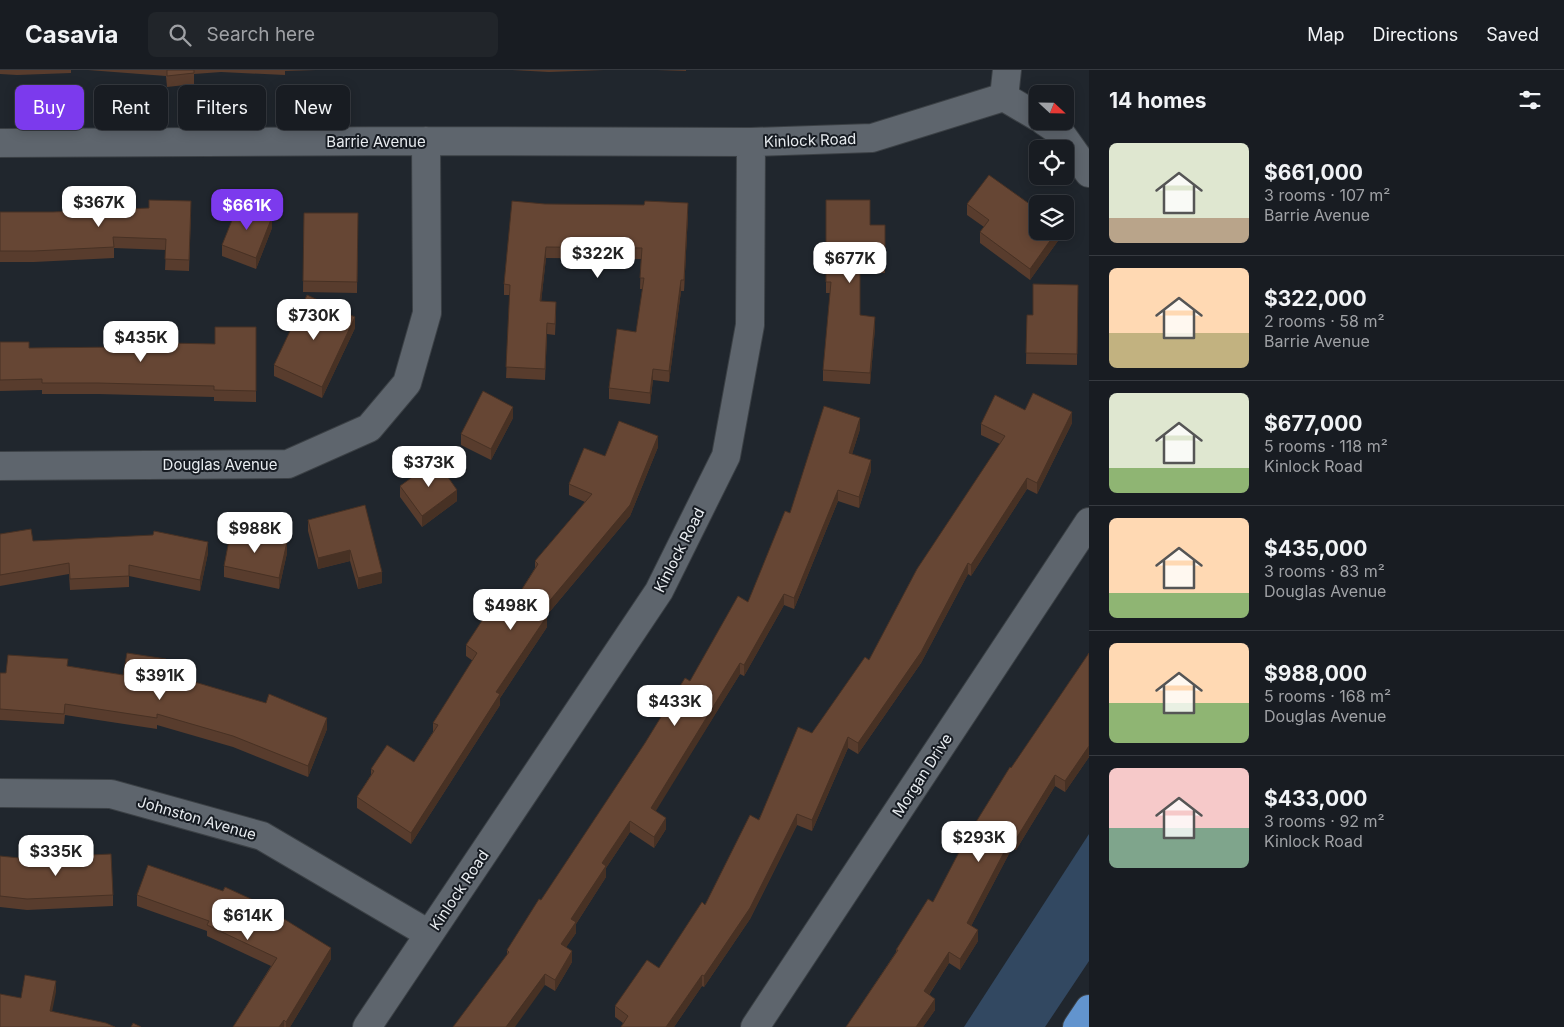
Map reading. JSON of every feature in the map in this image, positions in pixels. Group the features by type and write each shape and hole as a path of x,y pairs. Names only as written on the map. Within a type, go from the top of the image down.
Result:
{"highway":[{"path":"1077,1027 1089,1009"}],"street":[{"path":"1007,70 1004,97 1029,112"},
{"name":"Kinlock Road","path":"367,1027 659,591 726,456 750,326 751,142 872,138 1004,97"},
{"path":"1058,130 1089,173"},
{"name":"Douglas Avenue","path":"0,466 288,464 369,428 407,383 427,313 426,141"},
{"name":"Barrie Avenue","path":"0,143 751,142"},
{"name":"Morgan Drive","path":"756,1027 1089,522"},
{"name":"Johnston Avenue","path":"0,793 111,794 262,836 429,934"}],"shaded area":[{"path":"1089,834 1089,961 1045,1027 964,1027"}],"building":[{"path":"167,70 194,70 194,73 167,76"},
{"path":"989,175 1029,204 1029,240 1051,240 1030,269 980,232 989,220 967,204"},
{"path":"149,200 191,201 189,260 165,259 166,239 113,237 114,247 0,251 0,212 149,208"},
{"path":"826,200 870,200 870,225 885,225 885,262 860,263 860,315 875,317 870,373 823,370 831,282 826,282"},
{"path":"512,201 545,204 644,205 645,201 688,203 684,280 681,280 669,371 653,369 650,393 609,388 617,329 636,332 644,278 640,278 642,248 546,247 540,301 556,302 555,324 547,323 545,369 506,367 510,285 504,284"},
{"path":"239,203 272,217 256,258 222,245"},
{"path":"304,213 358,213 357,282 303,281"},
{"path":"1033,284 1078,285 1077,354 1026,353 1027,315 1033,315"},
{"path":"307,295 355,317 322,387 274,365"},
{"path":"215,327 256,327 256,391 214,390 214,386 42,383 42,379 0,380 0,342 29,342 29,348 121,347 122,342 215,344"},
{"path":"483,391 513,407 491,449 461,434"},
{"path":"1033,393 1072,412 1037,483 1027,478 971,565 968,563 921,652 858,743 848,737 812,820 797,814 750,908 704,976 702,975 666,1027 621,1027 628,1016 615,1006 647,960 659,968 702,902 705,905 750,815 759,820 798,727 812,733 865,657 869,660 917,569 1005,436 981,424 995,395 1025,410"},
{"path":"824,406 860,418 849,453 871,460 859,497 838,490 794,598 784,594 744,665 740,663 651,808 666,818 654,837 630,821 602,863 606,866 571,919 576,922 561,944 572,951 555,980 545,974 506,1027 453,1027 509,952 507,950 539,899 541,900 645,743 685,678 690,681 738,596 748,602 785,511 790,513"},
{"path":"619,421 658,436 630,505 541,611 547,616 496,692 500,694 411,833 357,797 374,771 371,769 387,745 414,762 438,725 433,723 477,653 466,645 491,607 505,616 538,564 535,561 592,494 569,484 584,448 605,456"},
{"path":"436,460 457,490 422,516 400,486"},
{"path":"365,505 382,572 358,578 350,550 318,558 308,520"},
{"path":"31,529 33,541 153,535 154,531 208,542 200,580 129,565 129,576 70,579 69,563 0,575 0,534"},
{"path":"231,530 287,542 279,578 224,566"},
{"path":"127,653 166,659 164,673 266,703 269,694 327,718 308,766 233,736 157,714 157,718 65,704 64,714 0,709 0,673 6,673 8,655 68,659 67,666 123,675"},
{"path":"1089,653 1089,746 1065,781 1055,775 1016,839 1012,837 967,923 978,930 960,959 949,952 924,991 935,999 916,1027 846,1027 898,950 896,950 928,899 933,902 968,835 1010,767"},
{"path":"111,854 113,895 27,899 0,896 0,856 49,861 49,857"},
{"path":"148,865 223,891 225,887 264,905 331,948 286,1022 284,1020 279,1027 233,1027 277,958 207,925 209,921 137,895"},
{"path":"25,975 56,981 50,1011 106,1023 115,1027 0,1027 0,994 21,998"},
{"path":"133,1023 141,1027 131,1027"}]}
